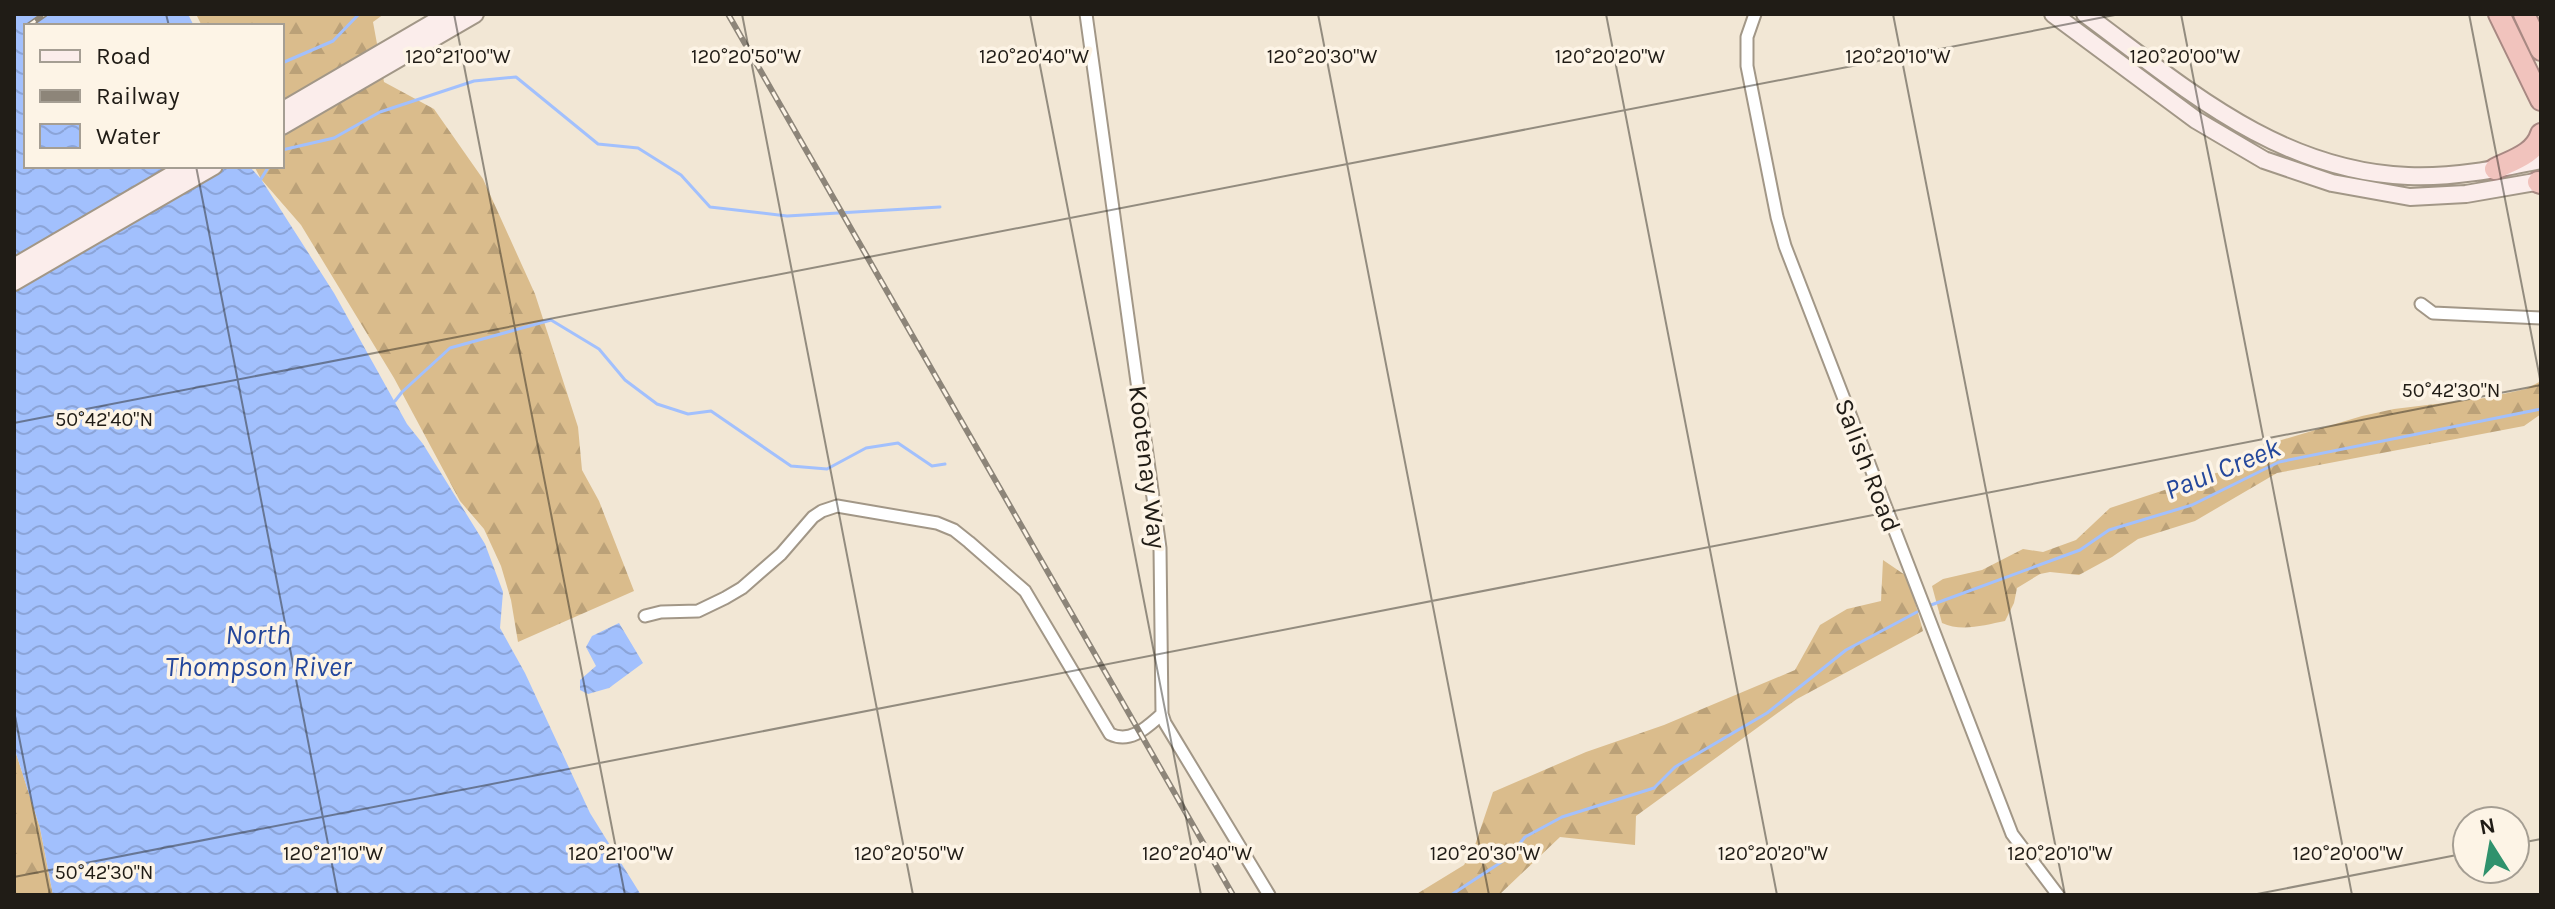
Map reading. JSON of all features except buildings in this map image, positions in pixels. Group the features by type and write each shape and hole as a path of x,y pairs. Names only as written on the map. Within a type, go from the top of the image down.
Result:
{"highway":[{"path":"2499,14 2540,102"},
{"path":"2524,14 2541,50"},
{"path":"2495,169 2530,152 2541,134"}],"main road":[{"path":"284,125 418,39 448,14"},
{"path":"284,110 418,39 475,14"},
{"path":"2053,14 2196,120 2264,160 2332,183 2410,197 2466,194 2540,182"},
{"path":"2089,15 2211,108 2281,147 2345,168 2409,177 2469,174 2541,160"},
{"path":"14,267 184,168"},
{"path":"14,282 211,168"}],"street":[{"name":"Kootenay Way","path":"1086,14 1160,548 1162,714 1269,895"},
{"name":"Salish Road","path":"1755,14 1747,37 1747,66 1785,246 2012,834 2058,895"},
{"path":"2421,304 2433,313 2541,318"},
{"path":"645,616 661,612 698,611 742,588 781,554 822,511 837,506 921,519 954,530 1025,591 1110,734 1118,738 1131,737 1162,714"}],"green space":[{"path":"196,14 384,14 373,22 384,82 434,109 483,179 535,294 578,427 582,470 599,501 634,591 518,642 501,566 484,529 460,501 394,378 301,225 255,168 284,168 284,24 201,24"},
{"path":"2541,381 2541,414 2524,426 2277,473 2195,521 2138,539 2079,575 2040,574 2017,588 2005,621 1965,627 1942,623 1932,586 1943,579 1982,570 2023,549 2043,552 2076,540 2110,508 2237,469 2275,442 2362,416 2485,398 2526,389"},
{"path":"1883,560 1908,577 1923,631 1797,699 1636,816 1635,845 1560,837 1499,895 1415,895 1464,865 1475,845 1493,792 1795,670 1820,625 1847,609 1881,601"},
{"path":"14,747 40,828 53,895 14,895"}],"water":[{"name":"North Thompson River","path":"14,14 188,14 193,24 24,24 24,168 251,168 261,179 334,293 407,424 423,444 485,544 503,592 500,628 525,673 590,813 641,895 53,895 40,828 14,747"},
{"path":"619,623 643,663 609,688 588,694 580,690 580,680 596,666 586,647 592,636"}],"waterway":[{"path":"284,62 333,41 359,14"},
{"path":"284,150 334,138 380,112 474,81 516,77 598,144 638,148 681,175 710,207 787,216 940,207"},
{"path":"261,179 268,168"},
{"path":"395,401 450,348 551,320 599,349 625,380 657,404 688,414 711,411 791,466 827,469 866,448 898,443 932,466 945,464"},
{"name":"Paul Creek","path":"1931,605 2080,550 2109,530 2192,505 2279,462 2541,409"},
{"name":"Paul Creek","path":"1451,895 1509,857 1525,837 1562,817 1654,788 1675,767 1767,713 1846,650 1917,612"}],"railway":[{"path":"31,24 45,14"},
{"path":"728,14 1233,895"}]}
